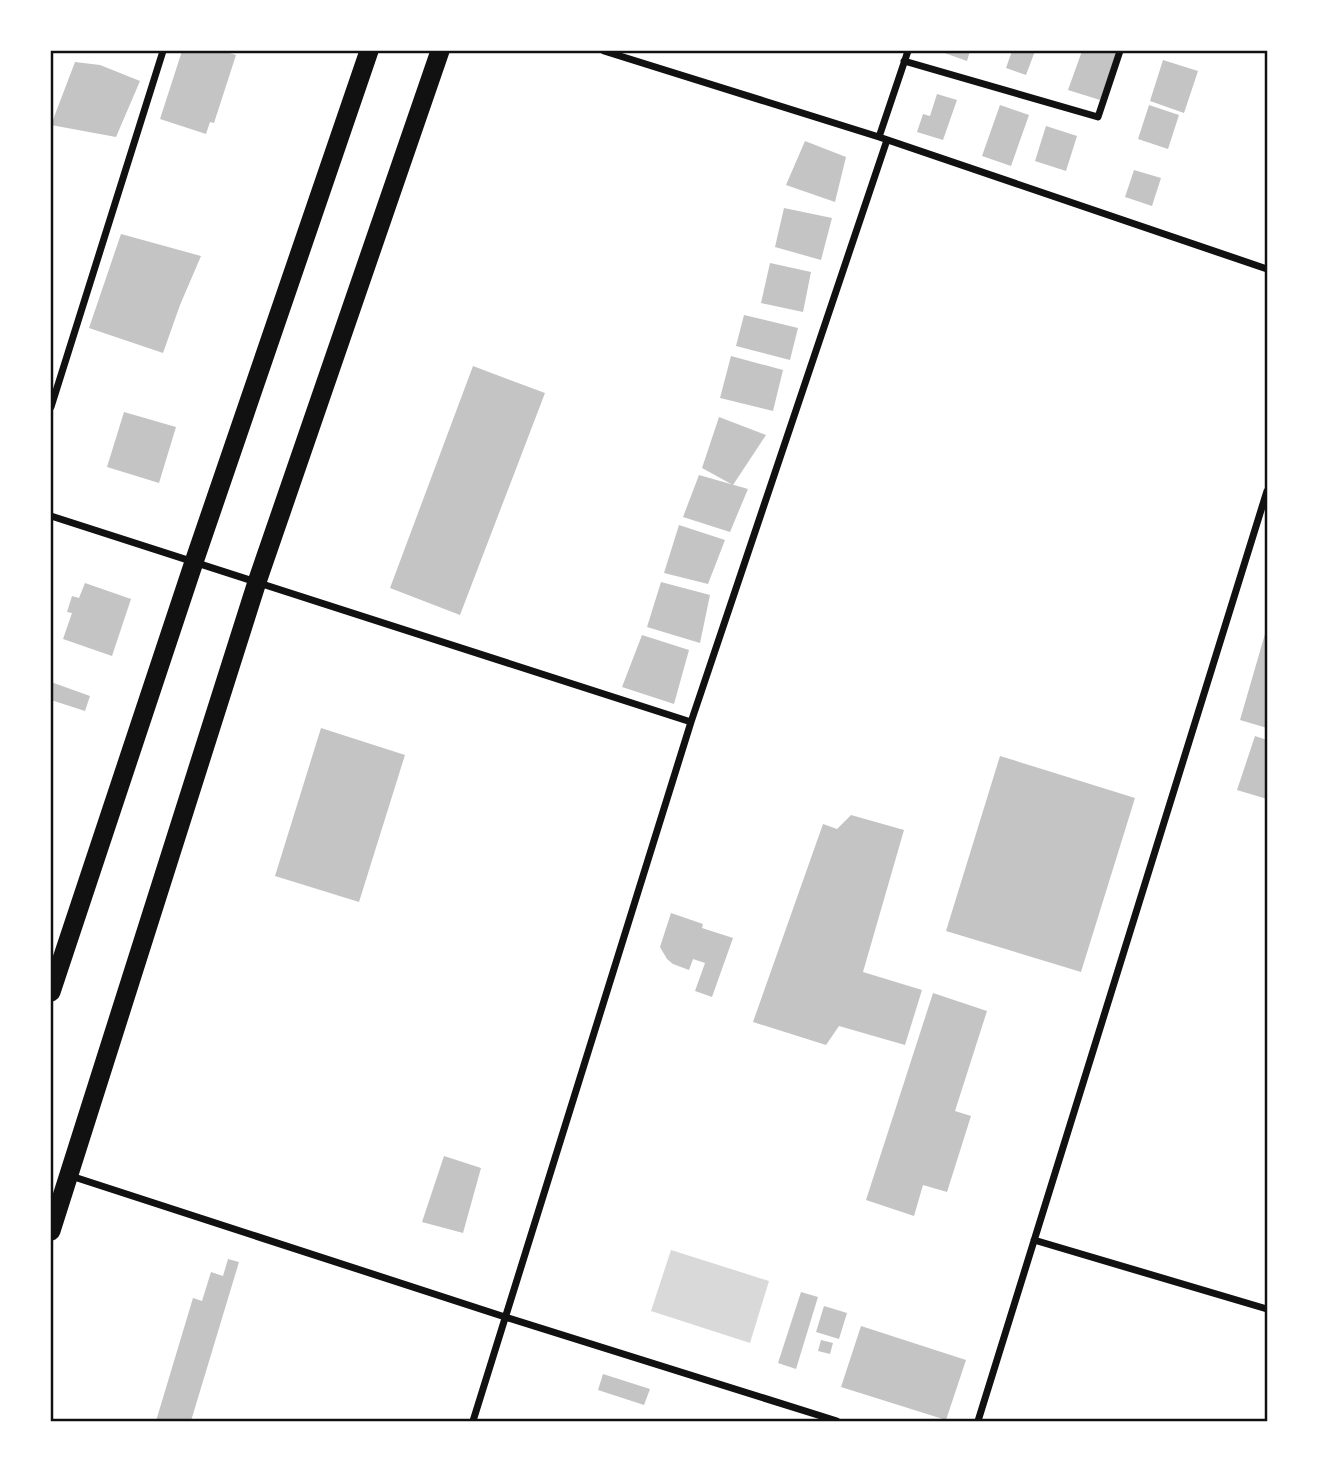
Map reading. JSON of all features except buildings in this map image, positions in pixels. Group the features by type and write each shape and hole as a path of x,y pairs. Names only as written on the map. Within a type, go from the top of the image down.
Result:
{"highway":[{"path":"51,992 194,562 369,51"},
{"path":"51,1231 257,582 440,51"}],"street":[{"path":"51,407 163,51"},
{"path":"604,51 883,138 1267,269"},
{"path":"473,1421 691,722 883,138 908,51"},
{"path":"904,61 1098,117 1120,51"},
{"path":"978,1421 1267,491"},
{"path":"51,516 691,722"},
{"path":"68,1175 505,1317 837,1421"},
{"path":"1034,1240 1267,1309"}],"shaded area":[{"path":"671,1250 769,1281 750,1343 651,1311"}]}
